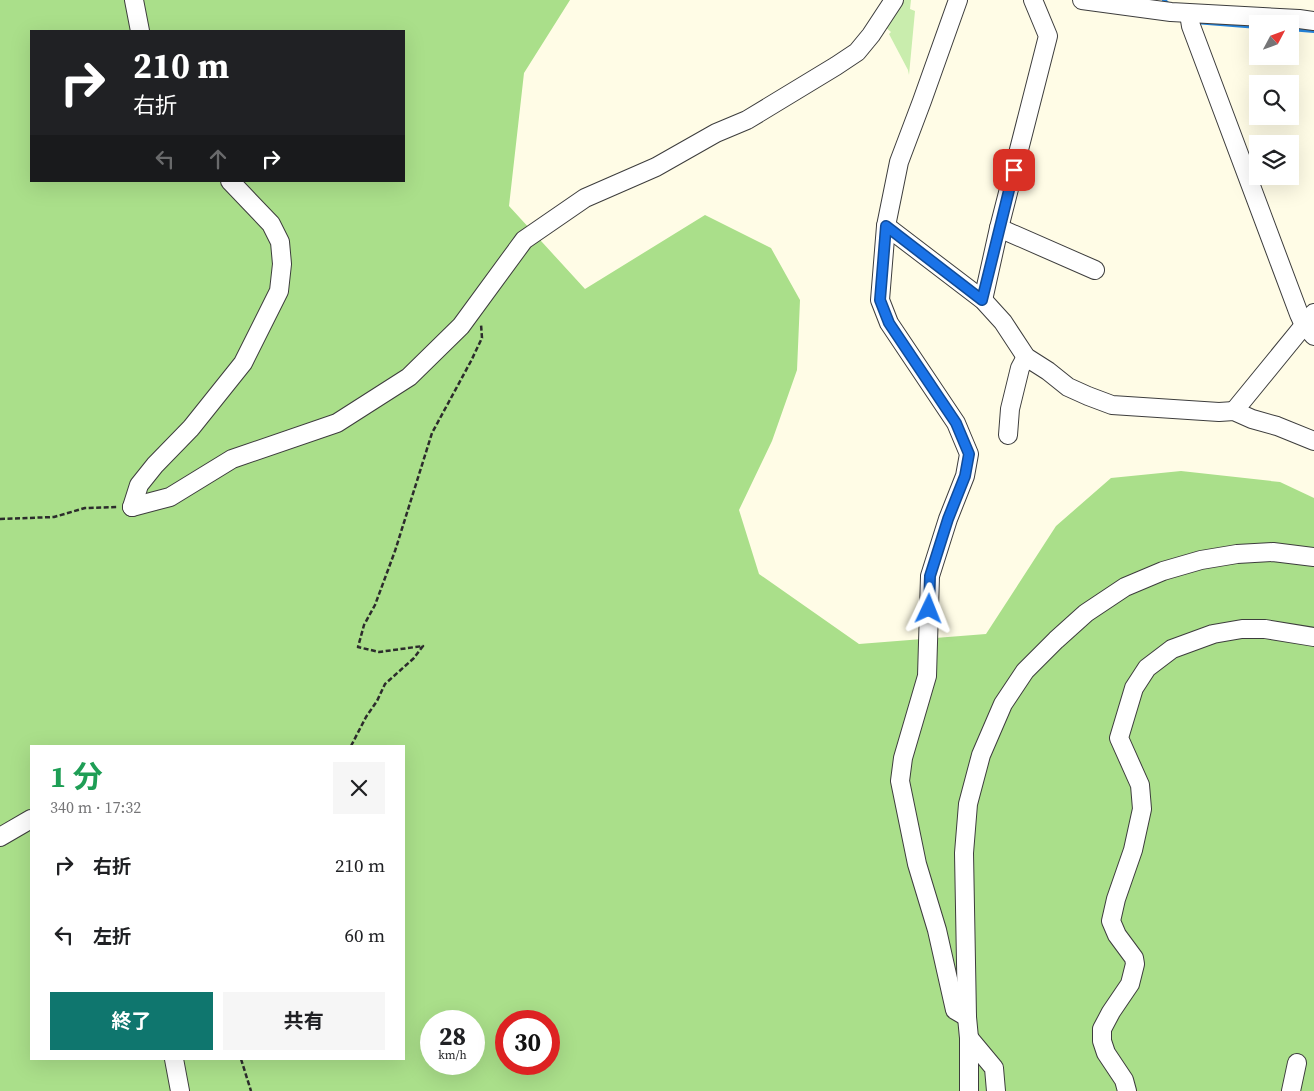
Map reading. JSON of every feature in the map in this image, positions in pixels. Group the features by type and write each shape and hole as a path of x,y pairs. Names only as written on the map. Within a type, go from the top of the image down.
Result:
{"street":[{"path":"134,0 140,30"},
{"path":"132,507 170,497 232,459 337,423 409,376 461,326 524,240 585,198 656,167 716,133 747,120 836,66 857,52 871,36 894,0"},
{"path":"958,0 899,162 886,226 880,300 889,323 956,423 969,454 965,476 948,519 930,576 927,676 903,758 900,782 917,864 937,930 955,1010 967,1016"},
{"path":"982,300 1048,36 1033,0"},
{"path":"1082,0 1185,17 1307,20"},
{"path":"1185,17 1307,327 1234,411"},
{"path":"132,507 139,485 155,464 191,428 242,364 279,291 282,264 280,242 271,224 231,182"},
{"path":"886,226 982,300 1002,322 1026,357 1068,387 1112,405 1219,412 1234,411 1314,441"},
{"path":"999,228 1094,270"},
{"path":"1008,435 1010,409 1020,368 1026,357"},
{"path":"969,1091 964,854 968,804 981,755 1003,704 1026,671 1056,640 1086,613 1126,587 1163,571 1202,560 1237,554 1273,552 1314,557"},
{"path":"1127,1091 1124,1080 1106,1053 1102,1041 1102,1029 1130,984 1135,964 1134,958 1117,935 1112,921 1116,899 1134,850 1142,809 1140,785 1119,738 1134,688 1147,668 1172,649 1213,634 1242,629 1265,629 1314,637"},
{"path":"0,837 30,819"},
{"path":"969,1038 994,1068 996,1091"},
{"path":"174,1060 180,1091"},
{"path":"1291,1091 1297,1063"}],"path":[{"path":"352,745 385,684 414,658 423,646 379,652 358,647 364,625 375,605 395,551 432,433 482,338 480,319 473,310"},
{"path":"0,519 54,517 85,508 132,507"},
{"path":"241,1060 250,1091"}],"green space":[{"path":"0,0 570,0 524,73 509,206 585,289 705,215 771,248 800,300 797,370 772,441 739,510 759,574 859,644 986,634 1056,526 1111,478 1181,471 1280,482 1314,498 1314,1091 0,1091"},
{"path":"899,0 911,0 910,9 915,11 909,75 889,34 891,32 883,25"}],"waterway":[{"path":"1164,0 1170,6"},
{"path":"1195,22 1249,26"},
{"path":"1299,30 1314,31"}],"route":[{"path":"929,609 930,576 948,519 965,476 969,454 956,423 889,323 880,300 886,226 982,300 1014,170"}]}
